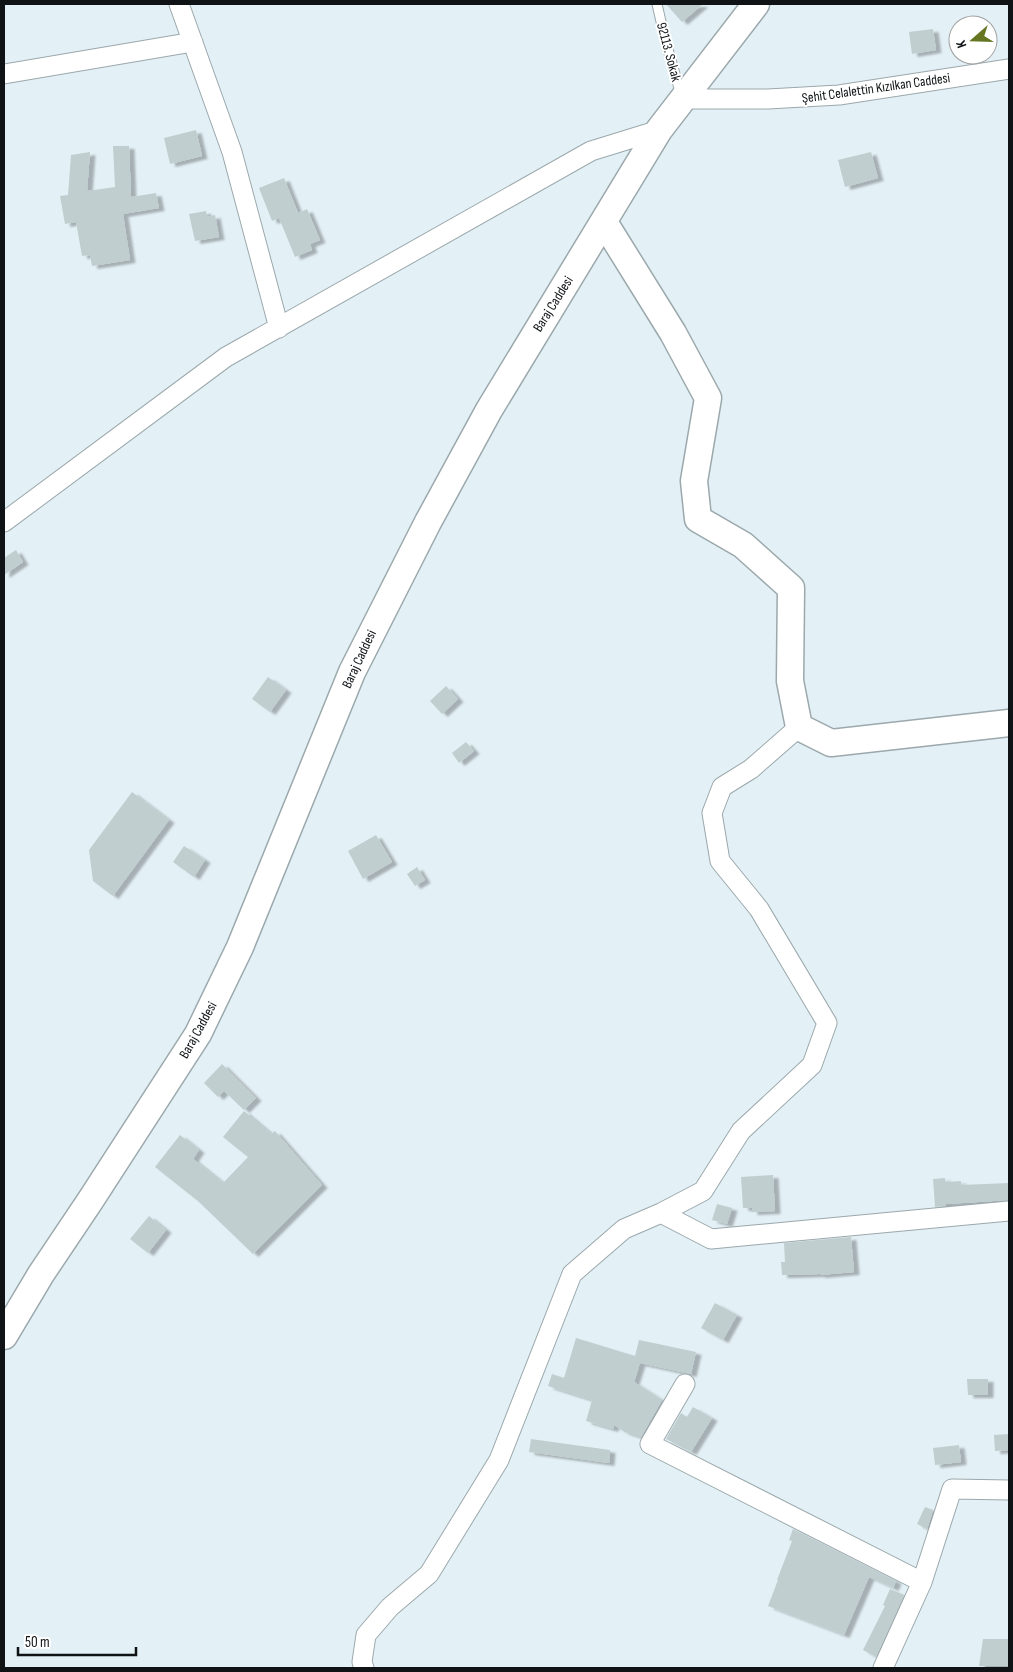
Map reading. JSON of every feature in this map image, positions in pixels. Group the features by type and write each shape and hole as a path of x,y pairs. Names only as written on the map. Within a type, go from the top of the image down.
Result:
{"main road":[{"name":"Baraj Caddesi","path":"4,1336 41,1274 198,1034 240,947 352,672 376,621 489,410 659,130 756,4"},
{"path":"604,222 673,332 708,398 694,480 698,519 743,545 791,588 790,681 800,727 830,744 1009,723"}],"street":[{"path":"179,4 232,152 279,328"},
{"path":"4,74 193,42"},
{"name":"Şehit Celalettin Kızılkan Caddesi","path":"682,100 778,99 839,95 1009,69"},
{"path":"4,522 226,357 591,151 659,130"},
{"path":"364,1668 362,1662 366,1635 390,1607 429,1574 499,1460 572,1274 624,1229 661,1213 702,1191 740,1130 812,1065 827,1023 759,909 720,861 712,812 722,787 751,769 800,727"},
{"path":"661,1213 711,1238 1009,1211"},
{"path":"686,1384 650,1444 922,1582"},
{"path":"883,1668 922,1582 952,1489 1009,1490"}],"lane":[{"name":"92113. Sokak","path":"657,4 682,100"}],"building":[{"path":"666,4 703,4 682,22"},
{"path":"933,29 936,50 912,54 909,32"},
{"path":"196,130 202,156 170,164 164,138"},
{"path":"113,146 129,146 131,197 156,193 159,208 123,214 130,260 92,266 90,255 82,256 76,222 65,224 60,196 68,195 71,155 90,152 87,191 115,187"},
{"path":"871,152 878,178 845,187 838,160"},
{"path":"284,178 298,213 307,209 320,240 310,244 312,250 295,257 279,218 272,221 259,188"},
{"path":"206,211 207,217 215,215 219,237 195,241 189,214"},
{"path":"16,550 23,562 4,575 4,558"},
{"path":"268,677 286,690 270,712 252,699"},
{"path":"446,686 458,699 442,714 430,701"},
{"path":"466,742 474,751 459,763 452,753"},
{"path":"132,792 169,820 113,896 93,881 89,850"},
{"path":"376,835 392,862 363,879 348,851"},
{"path":"184,846 205,860 194,877 173,862"},
{"path":"417,867 425,880 415,886 407,874"},
{"path":"222,1064 256,1098 244,1110 224,1091 218,1097 204,1083"},
{"path":"244,1111 271,1134 275,1131 322,1185 253,1254 198,1201 155,1167 180,1135 199,1150 193,1159 223,1183 248,1157 223,1137"},
{"path":"773,1175 775,1211 752,1212 752,1208 743,1208 741,1177"},
{"path":"945,1178 945,1182 961,1181 961,1185 1009,1183 1009,1200 946,1204 946,1206 935,1207 933,1179"},
{"path":"717,1204 732,1208 727,1224 712,1220"},
{"path":"149,1216 166,1230 148,1253 130,1239"},
{"path":"851,1237 854,1272 820,1275 782,1275 781,1262 785,1262 784,1243"},
{"path":"715,1303 737,1315 723,1340 701,1328"},
{"path":"576,1338 635,1356 639,1340 696,1352 691,1374 640,1363 634,1382 662,1400 641,1437 625,1432 614,1425 613,1429 586,1421 592,1400 548,1386 552,1374 564,1378"},
{"path":"967,1379 988,1379 988,1395 968,1395"},
{"path":"693,1407 712,1418 691,1452 666,1439 681,1413 687,1417"},
{"path":"1009,1434 1009,1450 995,1451 994,1435"},
{"path":"531,1439 610,1450 609,1463 529,1452"},
{"path":"959,1445 961,1462 935,1465 933,1448"},
{"path":"925,1507 933,1510 927,1529 917,1524"},
{"path":"793,1529 896,1581 893,1588 869,1577 844,1635 768,1606 792,1541 789,1540"},
{"path":"890,1589 904,1595 876,1657 863,1650 885,1606 883,1605"},
{"path":"983,1639 1009,1639 1009,1666 979,1666"}]}
